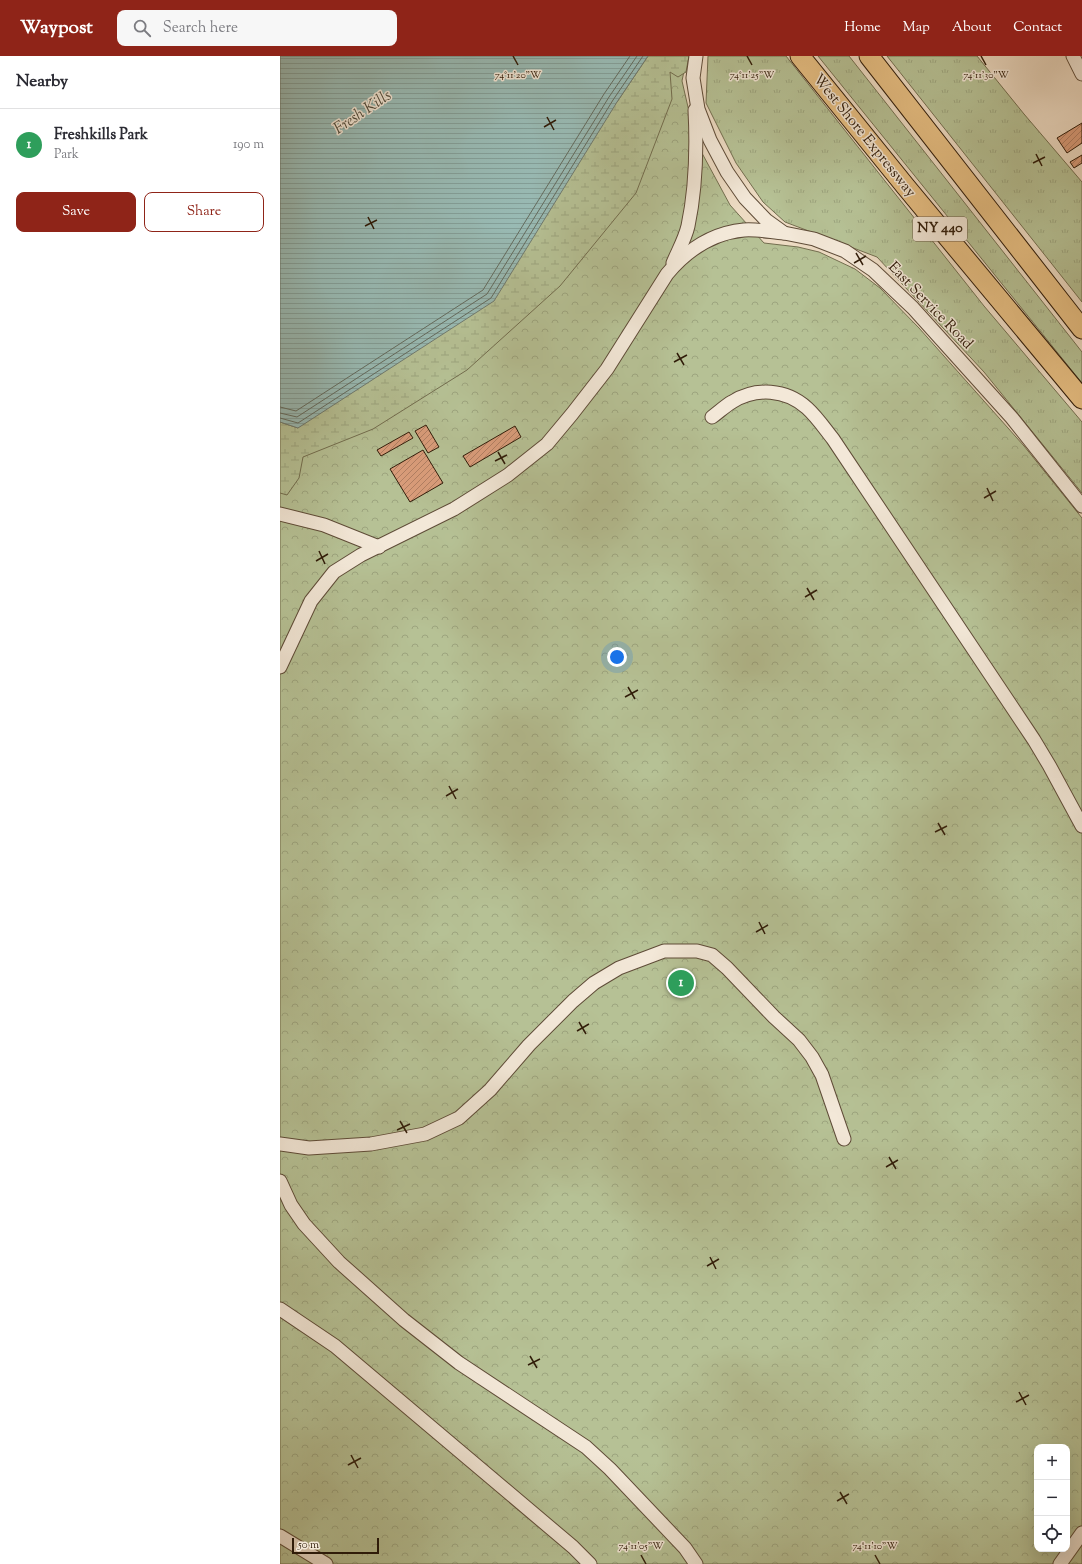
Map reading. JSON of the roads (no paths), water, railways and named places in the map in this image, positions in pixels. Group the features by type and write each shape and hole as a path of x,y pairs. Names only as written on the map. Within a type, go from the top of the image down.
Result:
{"highway":[{"name":"West Shore Expressway","path":"800,56 1082,400"},
{"name":"NY 440","path":"869,56 1082,329"}],"street":[{"name":"East Service Road","path":"696,56 693,78 698,109 710,140 727,172 745,198 766,220 784,233 814,239 845,251 873,270 913,308 1012,418 1082,506"},
{"path":"1074,56 1082,74"},
{"path":"667,274 688,227 693,194 696,163 693,78"},
{"path":"280,668 312,601 334,572 378,547 454,509 508,475 547,444 607,368 667,274 675,264 695,246 723,234 744,230 784,233"},
{"path":"712,417 732,402 750,393 765,391 780,393 795,398 808,408 833,439 1034,740 1050,765 1082,826"},
{"path":"280,514 324,525 378,547"},
{"path":"280,1144 309,1148 371,1144 425,1134 459,1118 490,1090 529,1045 573,1001 594,983 619,968 664,951 697,951 712,955 728,968 774,1017 799,1040 812,1057 822,1075 844,1139"},
{"path":"280,1181 291,1205 304,1224 339,1262 404,1320 459,1363 586,1447 621,1480 685,1548 696,1564"},
{"path":"280,1309 335,1346 573,1547 590,1564"},
{"path":"1060,1564 1082,1534"},
{"path":"280,1536 326,1564"}],"water":[{"name":"Fresh Kills","path":"280,56 648,56 617,102 494,301 298,428 280,422"}],"place":[{"name":"Freshkills Park","path":"681,983"}]}
